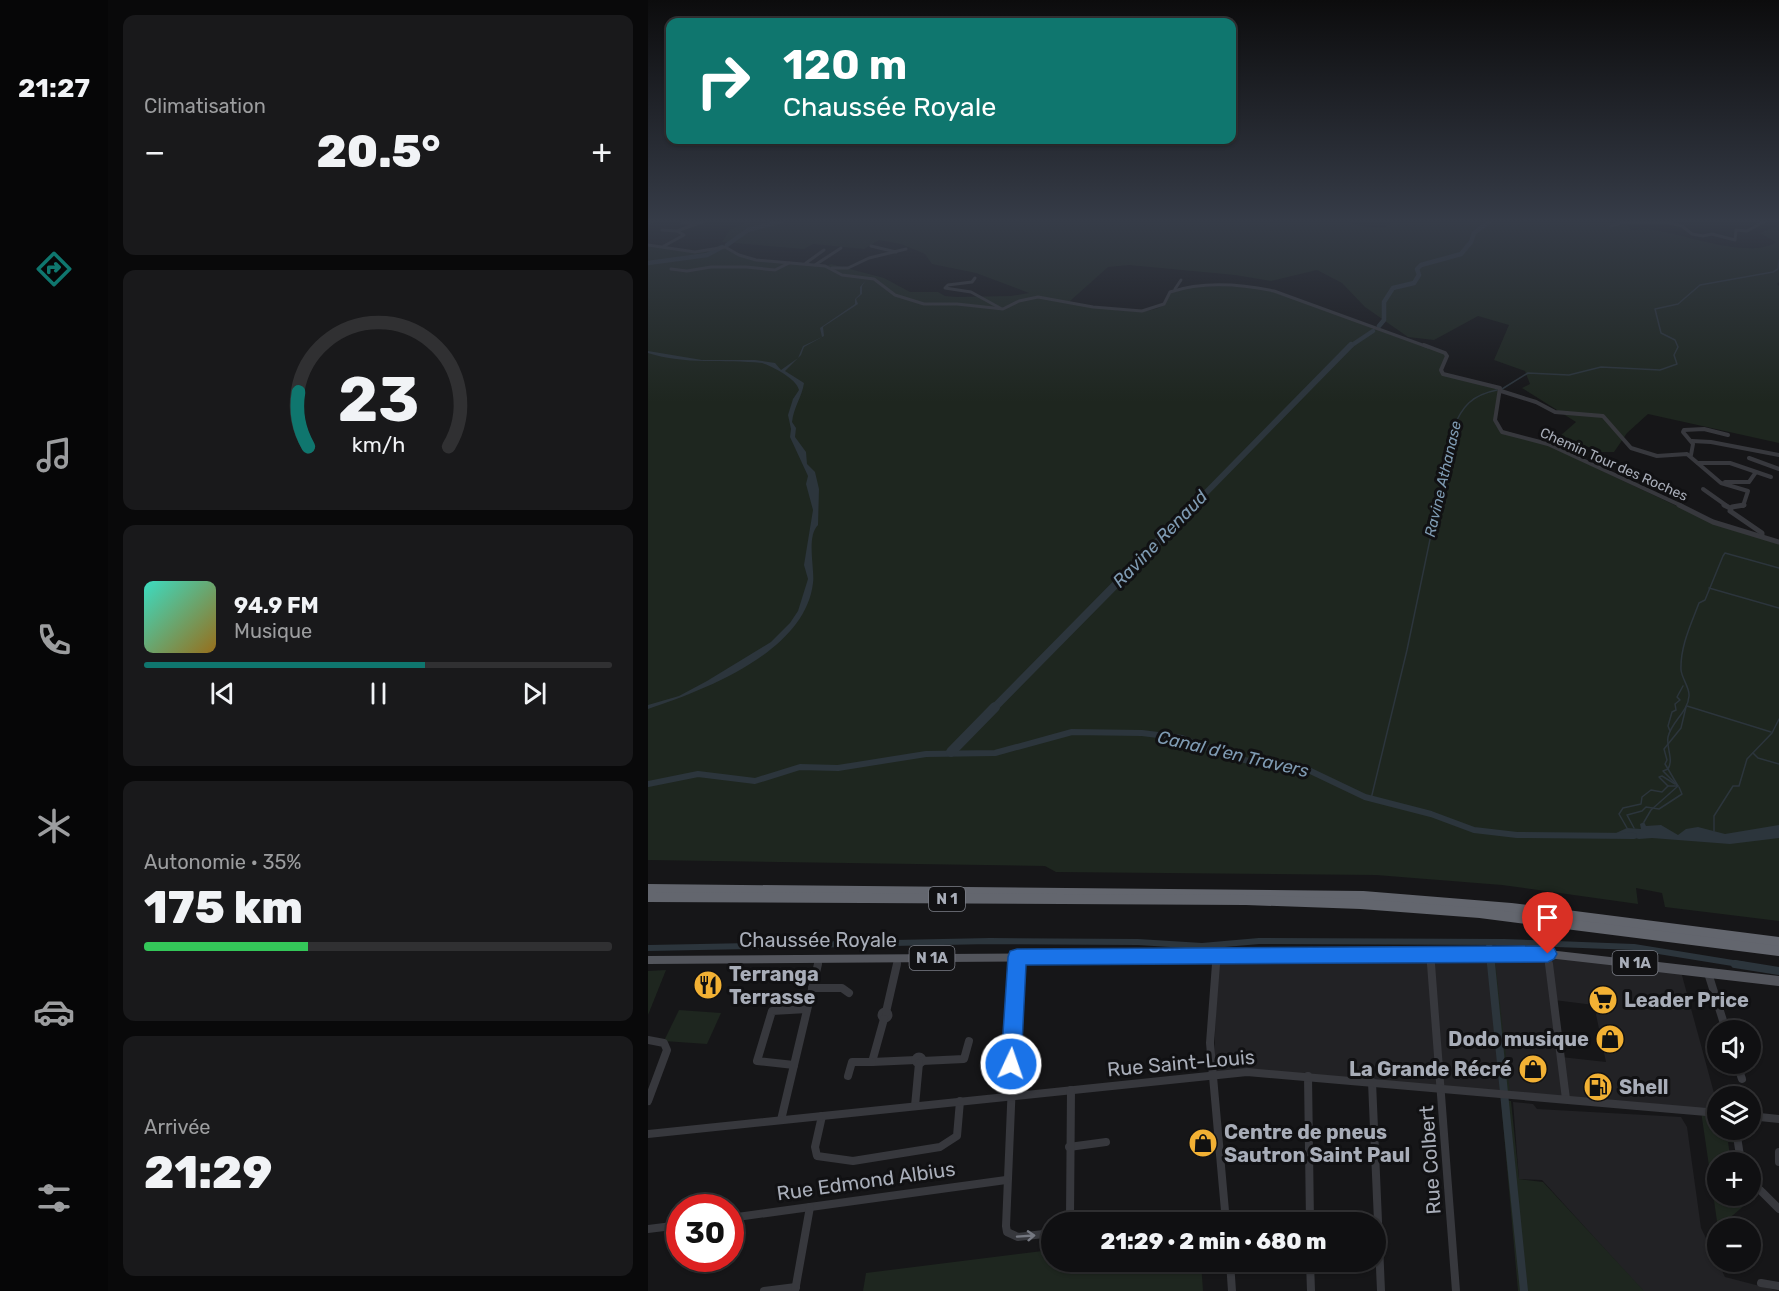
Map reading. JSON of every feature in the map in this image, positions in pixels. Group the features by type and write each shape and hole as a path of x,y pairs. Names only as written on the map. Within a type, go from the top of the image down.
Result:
{"highway":[{"name":"N 1","path":"648,889 1363,896 1501,907 1779,942"},
{"name":"N 1","path":"648,898 1246,900 1360,904 1490,914 1779,951"}],"main road":[{"name":"Chaussée Royale","path":"648,960 1548,954 1779,981"}],"street":[{"path":"877,281 895,295 917,303 957,304 1001,309 1034,297 1093,307 1142,311 1164,304 1168,294 1175,289 1179,281"},
{"path":"973,281 948,285 945,288 971,292 1001,309"},
{"path":"1175,289 1231,286 1274,291 1445,353 1447,356 1441,370 1443,374 1493,385 1501,391 1536,402 1555,412 1604,416 1629,446 1649,454 1683,453 1691,455 1721,483 1748,491 1744,507 1730,508 1714,499 1703,489"},
{"name":"Chemin Tour des Roches","path":"1501,391 1495,420 1502,432 1548,444 1666,497 1705,519 1779,542"},
{"path":"1728,435 1704,429 1682,431 1692,441 1716,442 1779,456"},
{"path":"1691,455 1692,441"},
{"path":"1749,458 1779,469"},
{"path":"1698,463 1723,462 1771,477"},
{"path":"1721,483 1751,481 1756,472"},
{"path":"1730,508 1732,513 1762,533 1762,536"},
{"path":"1548,954 1566,1099"},
{"name":"Rue Colbert","path":"1430,955 1456,1291"},
{"path":"1217,956 1210,1033 1225,1212"},
{"path":"1017,957 1006,1180 1006,1226 1007,1232 1018,1237 1041,1234"},
{"path":"781,1120 819,958"},
{"path":"872,1062 898,958"},
{"path":"1708,971 1723,1020"},
{"path":"812,988 842,988 849,993"},
{"path":"794,1065 757,1061 772,1011 807,1009"},
{"path":"648,1040 664,1043 667,1050 648,1101"},
{"path":"848,1076 852,1062 964,1059 969,1041"},
{"path":"915,1106 919,1061"},
{"name":"Rue Saint-Louis","path":"648,1134 1010,1095 1253,1072 1707,1112"},
{"path":"1740,1074 1742,1079"},
{"path":"1308,1076 1310,1212"},
{"path":"1372,1082 1381,1291"},
{"path":"1070,1212 1071,1090"},
{"path":"822,1116 815,1147 817,1156 853,1161 948,1144 957,1136 960,1101"},
{"path":"1761,1117 1779,1119"},
{"path":"1070,1147 1106,1142"},
{"path":"1779,1152 1779,1162"},
{"name":"Rue Edmond Albius","path":"744,1216 1006,1180"},
{"path":"1761,1191 1779,1209"},
{"path":"764,1291 795,1289 810,1207"},
{"path":"648,1229 666,1227"},
{"path":"1231,1272 1232,1291"},
{"path":"1310,1272 1311,1291"},
{"path":"1761,1282 1779,1286"}],"shaded area":[{"path":"648,281 890,281 910,292 938,292 945,296 956,297 1011,296 1029,293 998,281 1092,281 1069,302 1130,311 1143,311 1162,306 1168,294 1183,288 1223,286 1264,288 1446,354 1442,373 1500,388 1495,420 1499,429 1539,441 1698,516 1779,542 1779,921 1665,907 1662,893 1636,888 1638,904 1502,885 1376,875 1056,872 1045,866 648,860"},
{"path":"865,281 862,286 862,294 856,299 858,304 823,327 824,336 804,347 798,358 803,346 822,337 820,328 855,304 855,299 860,294 860,287"},
{"path":"1339,281 1779,281 1777,284 1779,286 1779,443 1648,414 1627,433 1614,452 1601,452 1560,436 1576,422 1522,388 1530,384 1525,371 1494,360 1509,325 1478,316 1434,340 1408,337 1365,307"},
{"path":"648,351 702,360 755,360 775,363 781,370 798,358 785,371 804,383 792,422 796,428 795,437 806,452 807,464 815,472 819,489 818,525 812,537 813,583 806,607 792,629 749,665 697,691 648,709 648,705 679,696 707,681 771,642 790,623 798,611 808,579 804,565 813,510 806,484 808,476 790,437 788,415 793,399 799,390 797,386 789,377 762,363 676,359 648,353"},
{"path":"1644,822 1646,826 1661,825 1678,835 1686,829 1698,827 1725,834 1779,825 1779,838 1730,844 1639,839 1616,833 1627,828 1641,829 1640,824"},
{"path":"1548,954 1680,968 1712,1086 1707,1086 1707,1112 1253,1072 1214,1075 1217,956","holes":["1554,1000 1594,1005 1606,1062 1561,1057"]},
{"path":"1487,958 1495,959 1510,1093 1505,1087 1500,1090"},
{"path":"666,970 648,1015 648,971"},
{"path":"679,1010 721,1013 707,1044 664,1041"},
{"path":"1501,1100 1511,1101 1519,1179 1543,1182 1644,1291 1518,1291"},
{"path":"1513,1102 1533,1104 1537,1109 1681,1117 1687,1127 1701,1228 1707,1240 1707,1272 1723,1272 1725,1277 1779,1291 1643,1291 1542,1180 1519,1179"},
{"path":"1701,1111 1707,1112 1707,1140 1738,1140 1738,1143 1728,1142 1730,1152 1707,1152"},
{"path":"1715,1206 1744,1206 1730,1218 1717,1218"},
{"path":"1041,1251 1041,1272 1202,1272 1203,1291 863,1291 866,1273"}],"waterway":[{"name":"Ravine Renaud","path":"1379,326 1384,320 1384,302 1393,288 1415,281"},
{"name":"Ravine Athanase","path":"1502,389 1528,373 1569,375 1601,367 1660,370 1677,364 1674,355 1678,347 1675,340 1661,333 1655,309 1678,304 1700,285 1721,281"},
{"name":"Ravine Renaud","path":"1349,347 1373,331"},
{"name":"Ravine Renaud","path":"1193,506 1349,347"},
{"name":"Ravine Athanase","path":"1371,799 1407,650 1453,429 1464,408 1474,398 1497,390"},
{"name":"Ravine Renaud","path":"994,708 1194,505"},
{"path":"1710,588 1725,553 1779,568"},
{"path":"1686,707 1689,696 1681,670 1682,653 1699,603 1705,600 1710,588"},
{"path":"1710,588 1779,608"},
{"path":"1670,731 1668,726 1672,712 1676,710 1675,704 1680,700 1677,697 1683,686"},
{"path":"1687,706 1771,732"},
{"name":"Ravine Renaud","path":"951,752 995,707"},
{"path":"1668,744 1672,727 1686,707"},
{"path":"1668,744 1681,728 1686,707"},
{"path":"1714,831 1714,816 1733,786 1739,786 1747,759 1772,733 1779,719"},
{"name":"Canal d'en Travers","path":"648,784 698,774 755,781 800,767 838,768 926,754 995,753 1072,732 1142,733 1182,738 1230,757 1254,762 1300,766 1365,797 1431,814 1474,830 1517,835 1634,836"},
{"path":"1668,744 1664,749 1667,760 1665,764 1668,769"},
{"path":"1668,744 1670,765 1668,769"},
{"path":"1753,753 1758,758 1779,764"},
{"path":"1668,769 1678,786"},
{"path":"1668,769 1663,771 1678,786"},
{"path":"1668,786 1659,777 1662,776 1675,784"},
{"path":"1627,828 1619,814 1623,808 1641,804 1642,797 1651,790 1662,792 1668,786"},
{"path":"1668,786 1678,786"},
{"path":"1653,808 1678,786"},
{"path":"1653,808 1659,809 1682,794 1679,787"},
{"path":"1634,828 1627,815 1642,811 1646,807 1653,808"},
{"path":"1644,822 1653,808"},
{"path":"648,948 990,941 1138,942 1202,946 1259,941 1504,942 1634,947 1745,965"},
{"path":"1489,943 1491,965"},
{"path":"1491,964 1524,1291"},
{"path":"1735,964 1779,971"}],"place":[{"name":"Terranga Terrasse","path":"708,985"},
{"name":"Leader Price","path":"1603,1000"},
{"name":"Dodo musique","path":"1610,1039"},
{"name":"La Grande Récré","path":"1533,1069"},
{"name":"Shell","path":"1598,1087"},
{"name":"Centre de pneus Sautron Saint Paul","path":"1203,1143"}],"route":[{"path":"1011,1064 1017,957 1548,954"}]}
